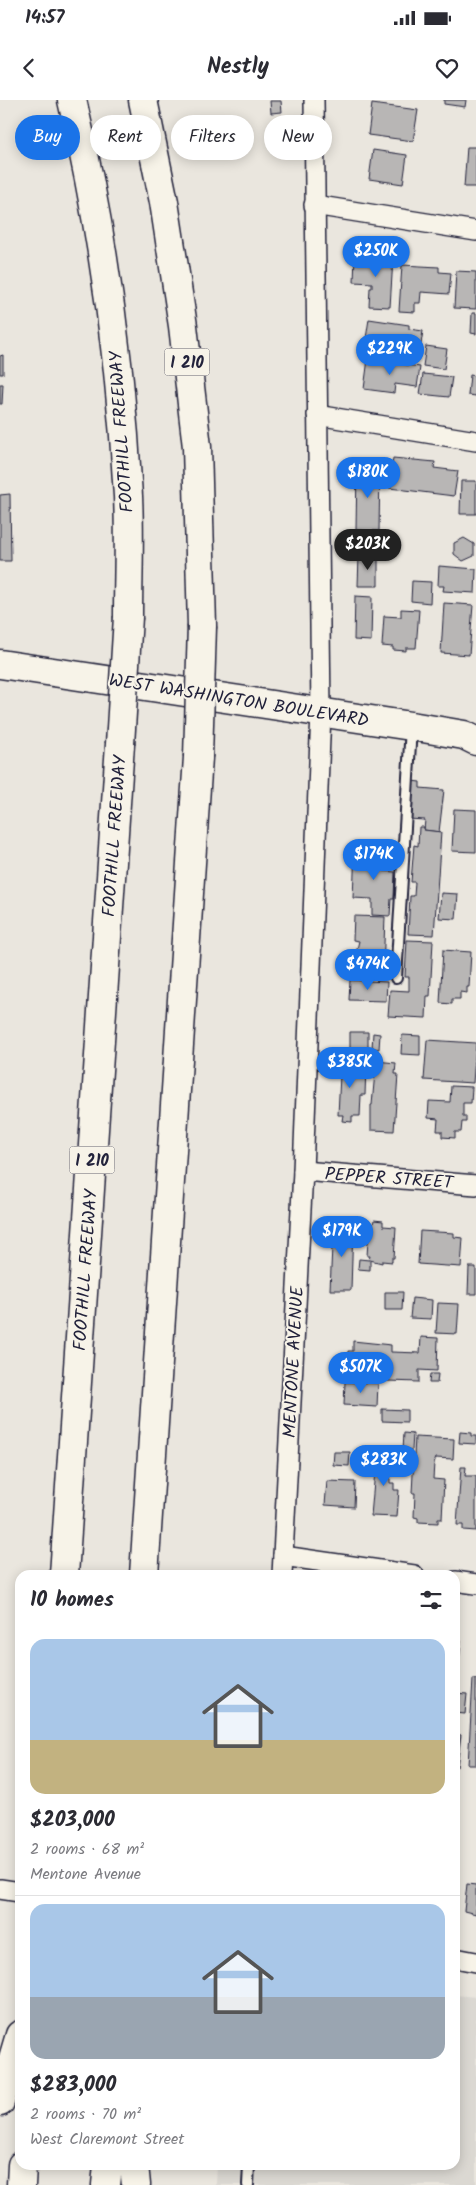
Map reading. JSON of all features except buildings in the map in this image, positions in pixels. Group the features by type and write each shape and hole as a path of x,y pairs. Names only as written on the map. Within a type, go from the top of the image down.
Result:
{"main road":[{"name":"FOOTHILL FREEWAY","path":"64,1570 128,617 128,498 116,354 96,226 72,100"},
{"name":"I 210","path":"143,100 165,211 183,326 196,438 202,626 198,757 144,1570"},
{"name":"WEST WASHINGTON BOULEVARD","path":"0,664 472,736"},
{"path":"0,2102 15,2052"},
{"path":"21,2185 22,2170"},
{"path":"106,2185 108,2170"},
{"path":"134,2170 136,2185"}],"street":[{"name":"MENTONE AVENUE","path":"282,1570 302,1171 321,712 314,100"},
{"path":"314,205 476,231"},
{"path":"317,415 476,440"},
{"name":"PEPPER STREET","path":"302,1171 476,1185"},
{"path":"283,1556 380,1570"},
{"path":"460,1582 476,1584"},
{"path":"0,1889 15,1891"},
{"path":"460,1959 476,1962"}],"lane":[{"path":"396,978 411,726"},
{"path":"248,2185 249,2170"}],"shaded area":[{"path":"460,1995 476,1997 476,2185 216,2185 217,2170 460,2170"}]}
